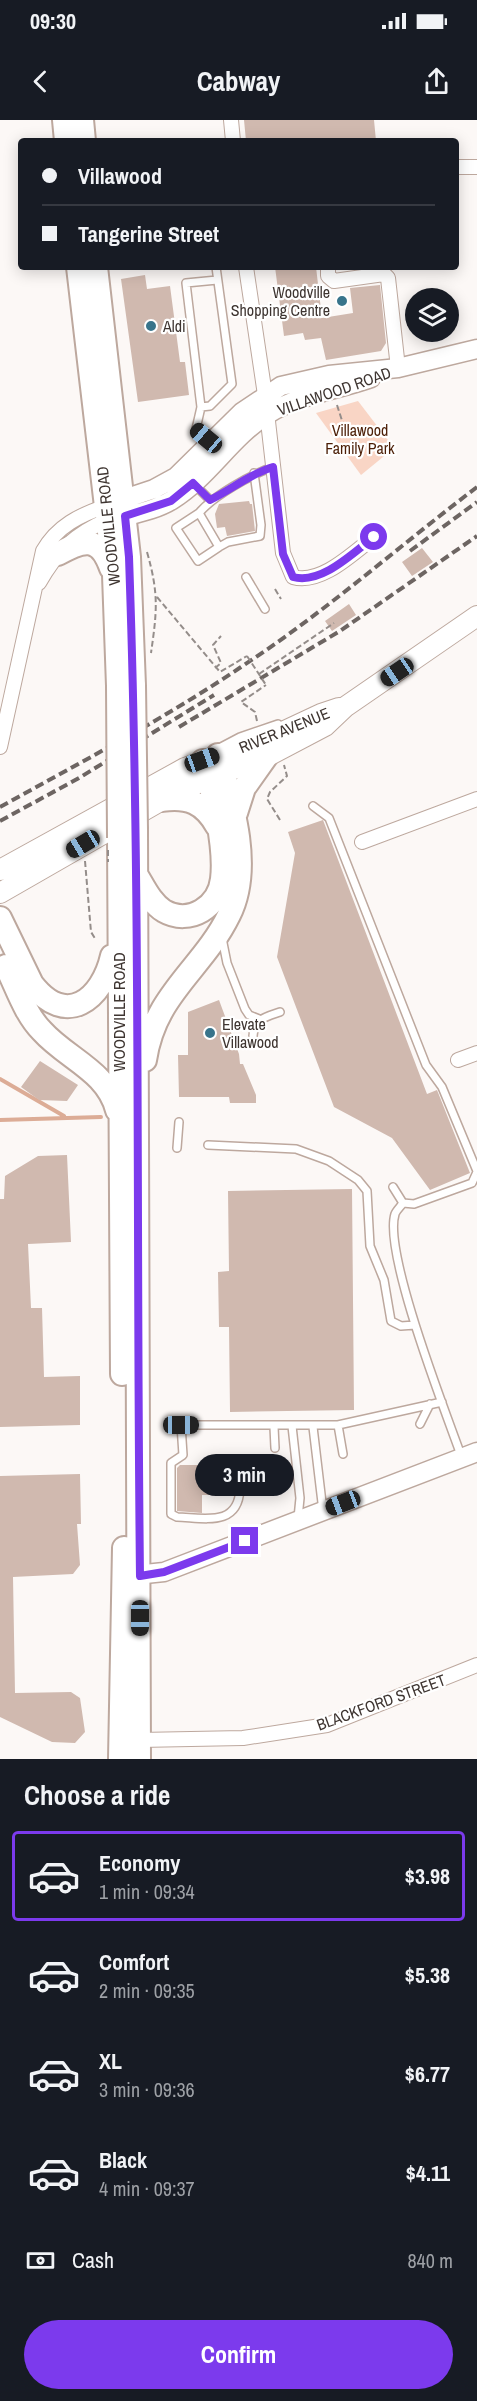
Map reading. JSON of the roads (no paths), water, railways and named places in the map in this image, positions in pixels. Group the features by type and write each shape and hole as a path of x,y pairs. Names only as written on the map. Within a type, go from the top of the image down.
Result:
{"main road":[{"path":"64,120 66,138"},
{"path":"82,120 84,138"},
{"name":"WOODVILLE ROAD","path":"78,270 116,510 114,575 126,686"},
{"name":"WOODVILLE ROAD","path":"96,270 116,510 126,686 128,834 119,926 129,1116"},
{"path":"58,554 79,544 89,543 104,553 114,575"},
{"name":"RIVER AVENUE","path":"0,870 144,789 213,767 275,761 325,726 345,707 477,616"},
{"name":"RIVER AVENUE","path":"0,894 162,800 213,767 321,714 345,707"},
{"path":"129,1116 158,1014 181,980 221,930 236,896 240,876 236,813 244,788 275,761"},
{"path":"213,767 236,813"},
{"path":"136,874 155,903 163,910 184,916 204,910 213,902 222,880 213,767"},
{"path":"162,800 182,798 192,801 205,808 217,826"},
{"name":"WOODVILLE ROAD","path":"128,834 136,874 129,1116 132,1576 139,1750"},
{"path":"0,918 26,974 39,993 59,1004 69,1006 82,1003 100,989 110,963 119,926"},
{"path":"0,953 32,1019 42,1032 100,1079 129,1116"},
{"name":"WOODVILLE ROAD","path":"120,1759 132,1576"}],"street":[{"path":"231,120 233,138"},
{"path":"459,168 477,167"},
{"path":"246,270 265,395 283,554 293,577 311,578 374,537"},
{"path":"327,270 328,276 334,281 387,270 398,368"},
{"name":"VILLAWOOD ROAD","path":"116,510 171,501 193,483 242,412 265,395 295,381 398,368 477,350"},
{"name":"VILLAWOOD ROAD","path":"116,510 165,484 267,415 299,400 333,392 398,368"},
{"path":"37,588 58,554 75,537 116,510"},
{"path":"0,747 37,588 39,562 56,532 80,517 116,510"},
{"path":"362,842 477,799"},
{"path":"458,1060 477,1053"},
{"path":"132,1576 164,1572 470,1455"},
{"name":"BLACKFORD STREET","path":"139,1750 243,1738 327,1725 477,1665"}],"lane":[{"path":"201,407 210,406 232,384 216,270"},
{"path":"217,448 196,429 201,407 186,283 218,280"},
{"path":"254,473 261,525 260,536 228,542 198,561 176,528 199,513 210,500 231,490 254,473 273,467"},
{"path":"193,483 210,500"},
{"path":"199,513 219,547"},
{"path":"246,577 265,609"},
{"path":"313,806 329,818 426,1065 442,1088 477,1172 472,1184 414,1204 403,1203"},
{"path":"221,930 227,963 245,1009 249,1015 260,1019"},
{"path":"253,1036 254,1026 260,1019 280,1011"},
{"path":"177,1148 179,1122"},
{"path":"208,1145 296,1149 329,1161 358,1179 367,1191 370,1246 384,1280 391,1321 401,1326 416,1325"},
{"path":"393,1187 403,1203"},
{"path":"403,1203 395,1214 395,1242 416,1325 442,1402 470,1455"},
{"path":"240,1489 240,1501 234,1511 222,1518 177,1517 171,1514 171,1463 183,1455 181,1425 314,1427 338,1425 442,1402"},
{"path":"420,1424 430,1404"},
{"path":"338,1425 343,1454"},
{"path":"292,1426 300,1498 298,1520"},
{"path":"274,1427 275,1448"},
{"path":"314,1427 323,1511"}],"waterway":[{"path":"0,1079 64,1116"},
{"path":"0,1120 101,1117"}],"railway":[{"path":"0,807 92,757 241,667 331,602 477,487"},
{"path":"410,551 477,502"},
{"path":"179,727 340,631 477,536"},
{"path":"0,821 79,778 214,695"}],"place":[{"name":"Woodville Shopping Centre","path":"342,301"},
{"name":"Aldi","path":"151,326"},
{"name":"Elevate Villawood","path":"210,1033"}],"park label":[{"name":"Villawood Family Park","path":"360,439"}]}
